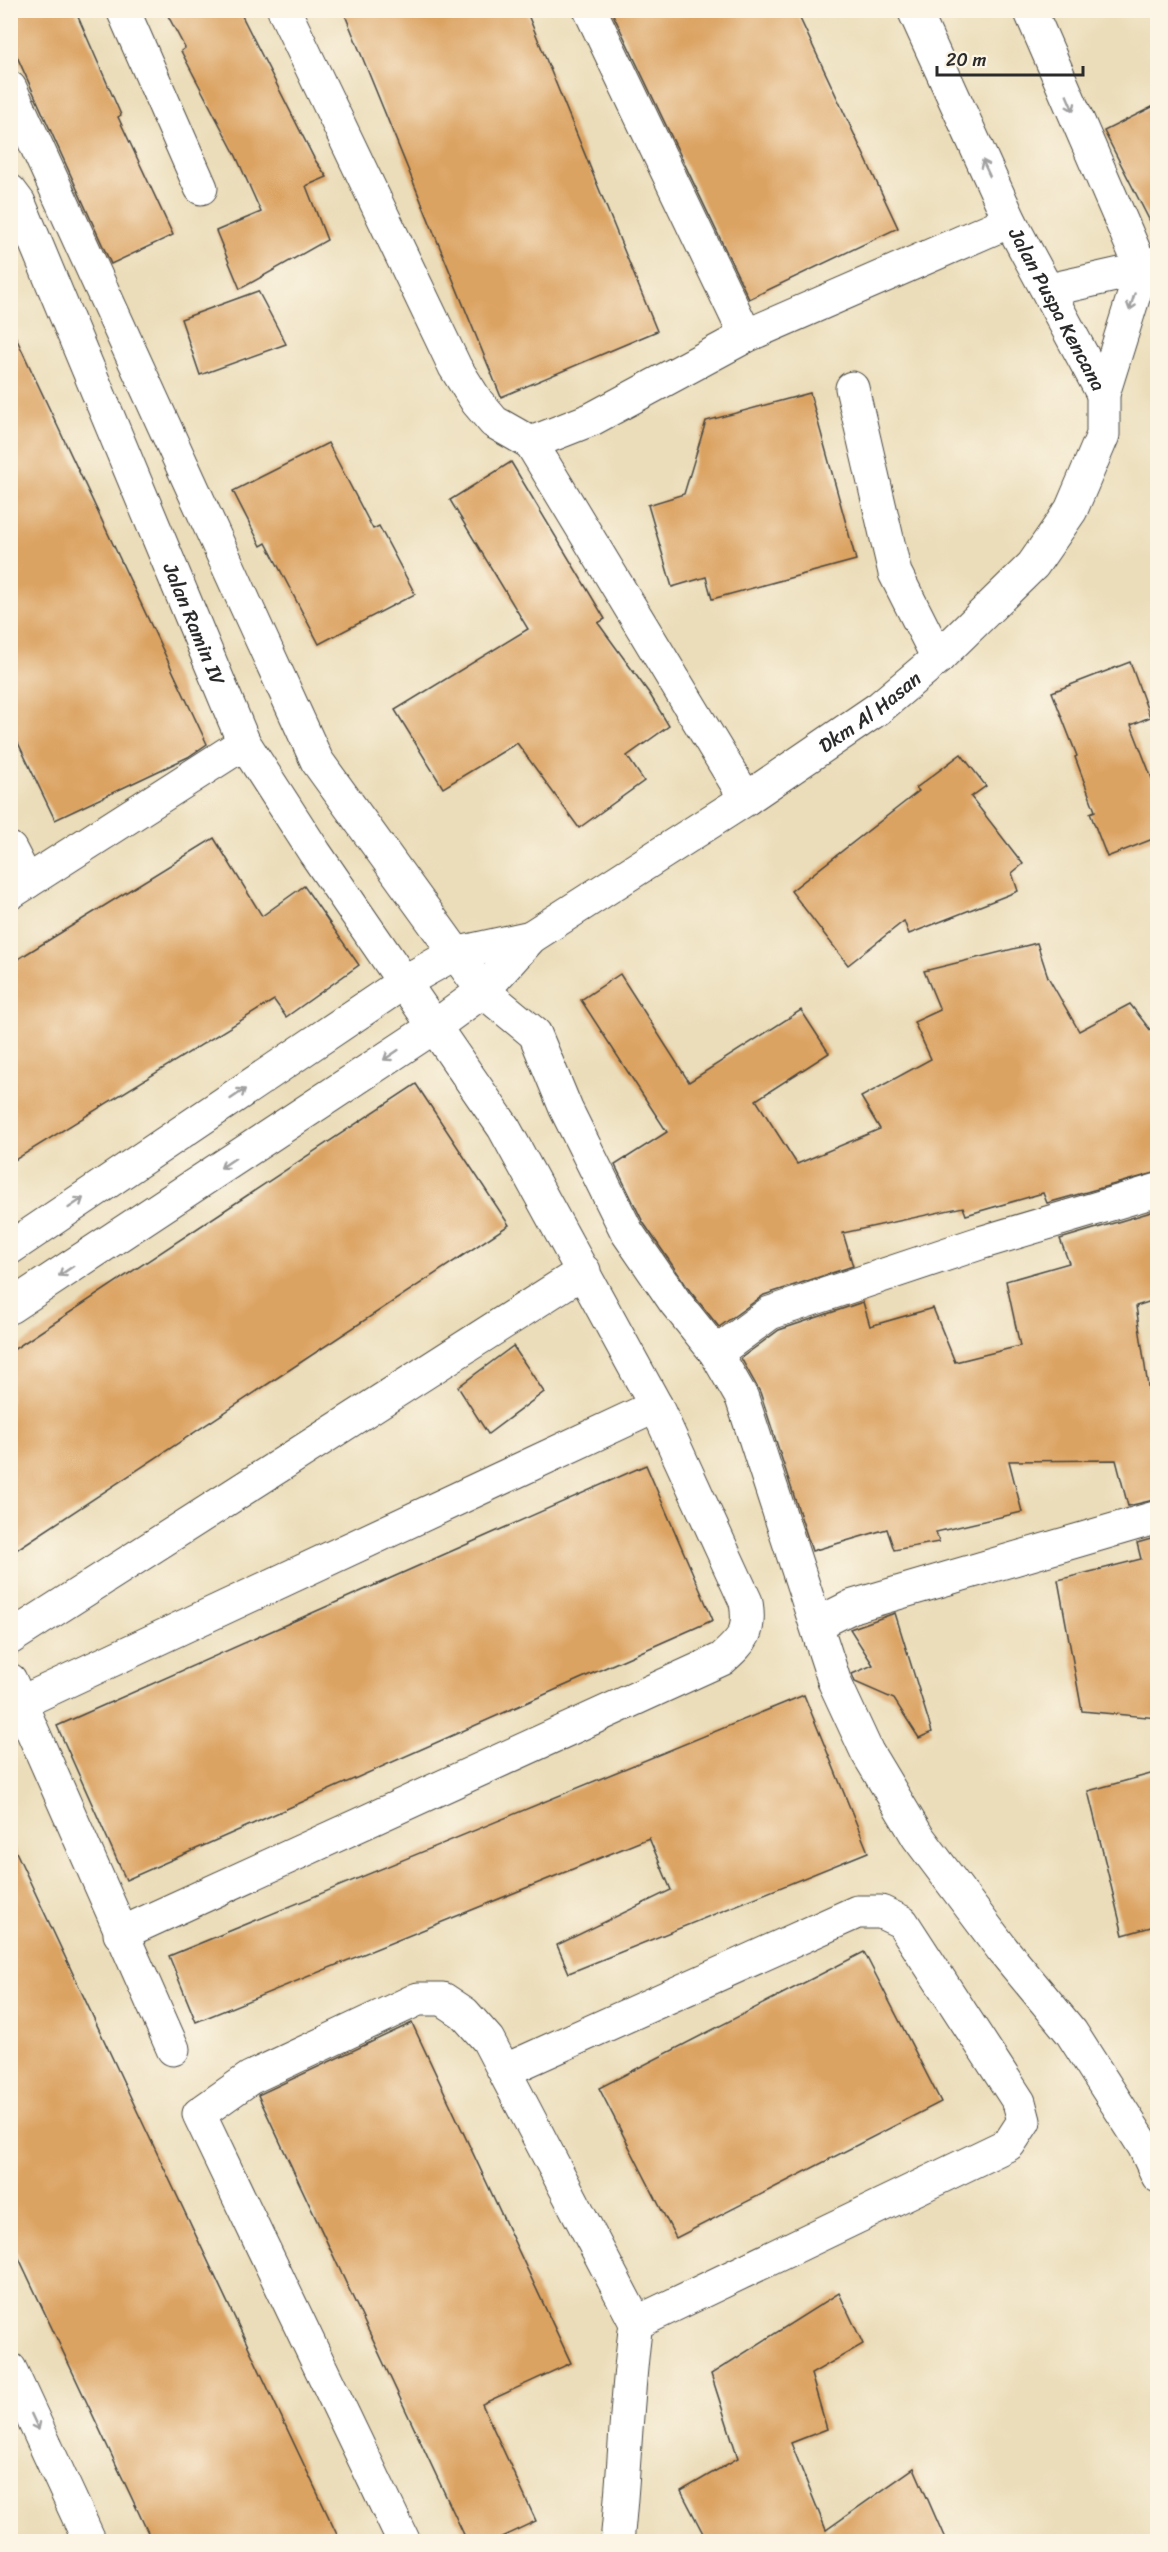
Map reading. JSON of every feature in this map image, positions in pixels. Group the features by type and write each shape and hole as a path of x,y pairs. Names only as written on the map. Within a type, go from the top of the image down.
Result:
{"street":[{"path":"123,10 201,188"},
{"path":"284,10 455,367 494,422 531,443 746,799"},
{"path":"590,10 746,336"},
{"name":"Jalan Puspa Kencana","path":"914,10 1010,221 1103,394"},
{"path":"1030,10 1150,265 1049,290"},
{"path":"10,88 317,761 454,954 483,991 536,1034 566,1109 627,1232 675,1302 716,1353 742,1398 835,1683 867,1752 918,1837 1003,1950 1071,2032 1151,2145 1158,2176"},
{"name":"Jalan Ramin IV","path":"10,191 24,214 244,743 315,853 504,1128 656,1406 746,1602 749,1621 741,1641 722,1659 120,1934"},
{"path":"531,443 592,419 746,336 1010,221"},
{"name":"Jalan Puspa Kencana","path":"1103,394 1150,265"},
{"path":"852,388 895,573 938,658"},
{"name":"Dkm Al Hasan","path":"531,938 746,799 879,708 938,658 1033,565 1071,510 1103,435 1103,394"},
{"path":"10,849 19,887 244,743"},
{"path":"10,1248 404,982 454,954 531,938"},
{"path":"10,1307 434,1027 483,991 531,938"},
{"path":"716,1353 770,1313 980,1243 1158,1190"},
{"path":"10,1638 584,1271"},
{"path":"173,2049 120,1934 15,1692 656,1406"},
{"path":"817,1624 853,1606 1158,1517"},
{"path":"506,2070 857,1912 882,1912 902,1922 1019,2102 1024,2121 1009,2144 636,2323"},
{"path":"404,2541 199,2114 250,2078 418,1999 443,1999 464,2013 488,2040 506,2070 636,2323 626,2396 626,2459 616,2541"},
{"path":"10,2369 90,2541"}],"building":[{"path":"10,10 75,10 121,115 118,117 173,235 111,264 10,41"},
{"path":"165,10 239,10 315,160 327,177 306,186 327,240 240,289 216,231 261,212 236,156 181,51 185,48"},
{"path":"343,10 526,10 657,331 501,397"},
{"path":"611,10 796,10 898,228 749,299"},
{"path":"1158,104 1158,237 1104,131"},
{"path":"258,291 286,344 200,375 181,319"},
{"path":"10,325 207,744 188,757 55,820 10,726"},
{"path":"810,393 856,560 712,599 706,577 672,587 648,505 684,494 706,421"},
{"path":"328,443 373,529 379,526 415,594 319,644 266,543 261,546 233,491"},
{"path":"511,462 605,619 598,623 649,693 669,726 627,756 644,781 579,828 517,743 443,788 395,710 528,629 450,500"},
{"path":"1130,662 1150,717 1131,725 1158,794 1158,837 1107,857 1090,813 1095,811 1075,757 1077,756 1052,692"},
{"path":"961,754 986,786 971,797 1023,864 1012,873 1018,891 909,934 904,921 848,965 791,891 919,791 916,788"},
{"path":"214,838 262,916 304,886 359,965 286,1017 274,1000 10,1163 10,964"},
{"path":"1037,943 1048,977 1079,1031 1130,1004 1158,1040 1158,1172 1047,1203 1043,1193 966,1215 963,1207 843,1233 853,1266 764,1295 719,1327 690,1291 643,1222 615,1165 667,1132 581,1000 620,974 689,1082 801,1010 829,1053 756,1100 797,1164 880,1129 861,1097 931,1059 914,1022 940,1010 924,971"},
{"path":"416,1084 509,1225 10,1554 10,1352"},
{"path":"1158,1210 1158,1299 1136,1306 1153,1420 1158,1417 1158,1499 1128,1506 1116,1460 1009,1461 1022,1512 936,1532 939,1542 894,1550 887,1529 812,1551 760,1392 741,1358 779,1330 863,1302 870,1326 933,1308 955,1362 1020,1346 1006,1281 1069,1263 1060,1239"},
{"path":"513,1346 544,1392 488,1434 458,1387"},
{"path":"646,1465 713,1620 126,1880 57,1726"},
{"path":"1158,1537 1158,1718 1082,1711 1058,1580 1141,1559 1137,1543"},
{"path":"895,1613 932,1732 919,1738 894,1699 855,1682 852,1674 873,1665 850,1629"},
{"path":"804,1695 868,1852 569,1973 557,1945 671,1890 649,1838 196,2022 169,1956"},
{"path":"1158,1772 1158,1925 1123,1935 1088,1791"},
{"path":"10,1839 340,2541 152,2541 10,2239"},
{"path":"864,1952 941,2102 676,2238 599,2088"},
{"path":"412,2023 571,2363 482,2404 536,2521 493,2541 467,2541 258,2095"},
{"path":"839,2293 863,2344 811,2374 827,2429 791,2443 826,2530 914,2468 946,2541 707,2541 681,2491 738,2458 711,2374"}]}
